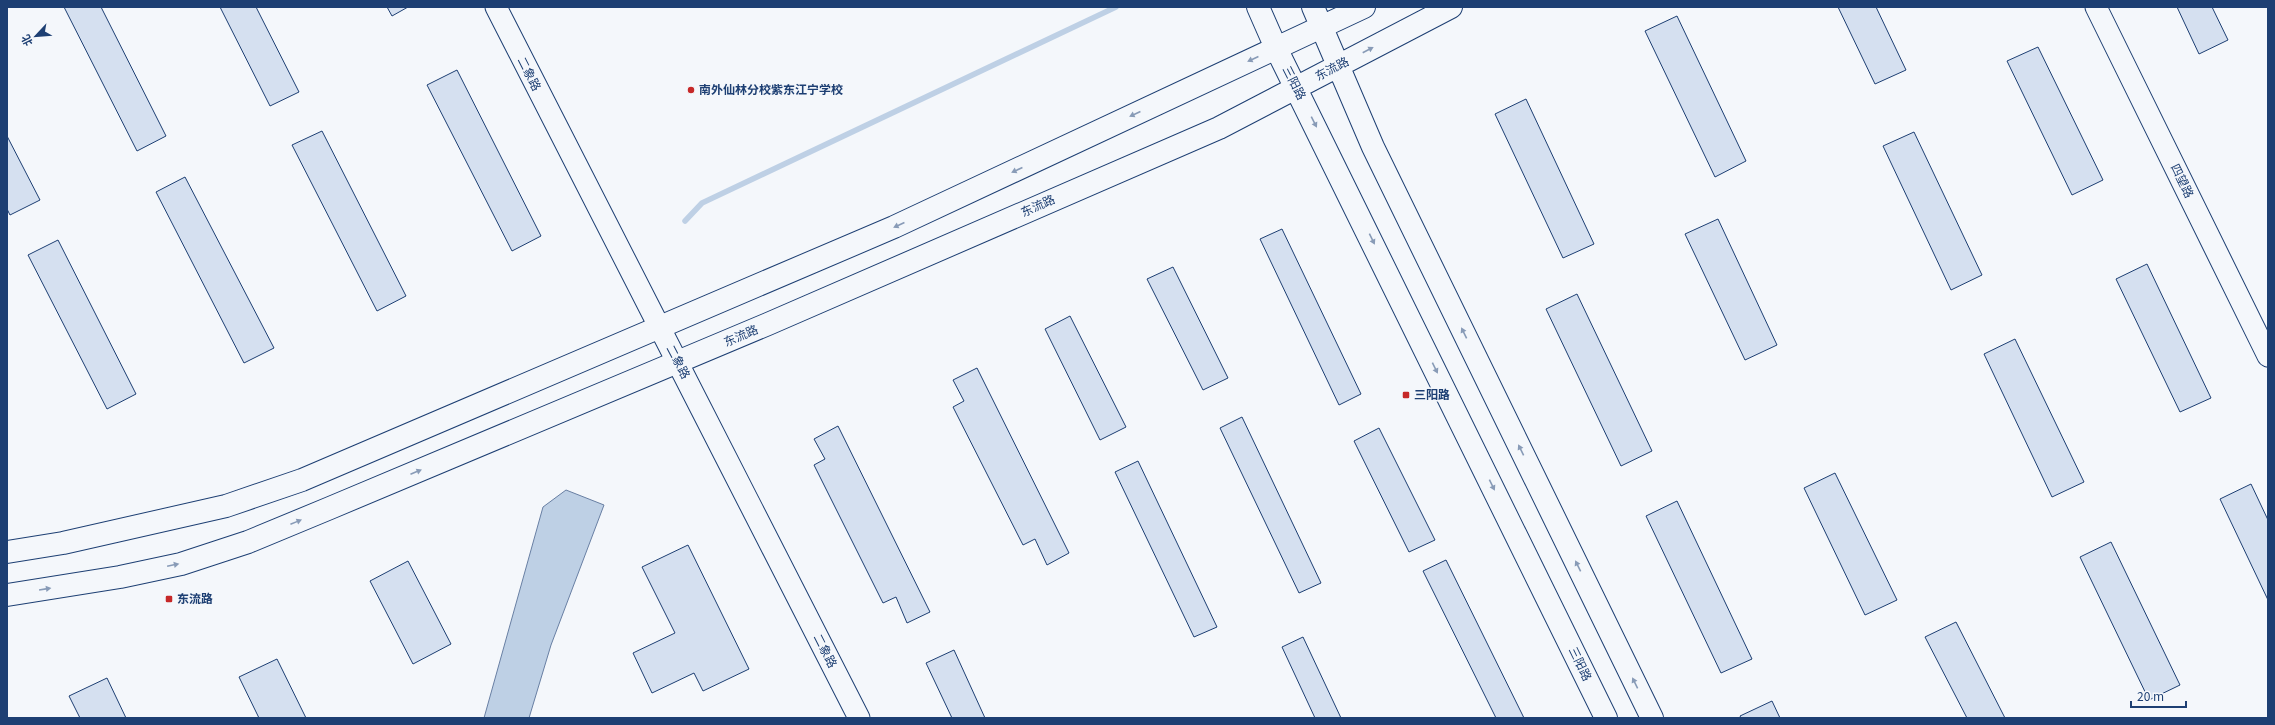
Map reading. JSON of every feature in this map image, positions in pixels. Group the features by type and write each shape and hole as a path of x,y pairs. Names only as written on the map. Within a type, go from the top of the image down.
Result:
{"main road":[{"name":"三阳路","path":"1258,7 1276,48 1606,718"},
{"path":"1313,7 1373,147 1652,718"},
{"path":"7,552 63,543 226,506 294,482 894,227 1364,7"},
{"name":"东流路","path":"7,595 120,577 173,565 248,542 678,362 1219,128 1450,7"}],"street":[{"name":"二象路","path":"496,7 859,718"},
{"name":"四望路","path":"2096,7 2268,356"}],"water":[{"path":"566,490 604,505 551,645 529,718 484,718 543,507"}],"building":[{"path":"64,7 101,7 166,136 137,151"},
{"path":"220,7 256,7 299,92 270,106"},
{"path":"387,7 408,7 392,16"},
{"path":"1838,7 1876,7 1906,70 1875,84"},
{"path":"2177,7 2212,7 2228,40 2199,54"},
{"path":"1677,16 1746,161 1715,177 1645,31"},
{"path":"2038,47 2103,180 2072,195 2007,61"},
{"path":"457,70 541,236 512,251 427,85"},
{"path":"1526,99 1594,244 1563,258 1495,114"},
{"path":"322,131 406,296 377,311 292,145"},
{"path":"1914,132 1982,275 1951,290 1883,146"},
{"path":"7,136 40,200 10,215 7,209"},
{"path":"185,177 274,348 244,363 156,192"},
{"path":"1718,219 1777,345 1745,360 1685,234"},
{"path":"1282,229 1361,394 1339,405 1260,239"},
{"path":"58,240 136,394 107,409 28,255"},
{"path":"2147,264 2211,398 2180,412 2116,279"},
{"path":"1173,267 1228,378 1203,390 1147,279"},
{"path":"1577,294 1652,451 1621,466 1546,309"},
{"path":"1070,316 1126,427 1100,440 1045,329"},
{"path":"2015,339 2084,482 2052,497 1984,354"},
{"path":"977,368 1069,553 1047,565 1035,539 1023,545 953,407 964,401 953,380"},
{"path":"1242,417 1321,583 1299,593 1220,428"},
{"path":"838,426 930,612 907,623 896,597 883,603 814,465 825,459 814,439"},
{"path":"1379,428 1435,540 1409,552 1354,441"},
{"path":"1138,461 1217,627 1194,637 1115,472"},
{"path":"1835,473 1897,600 1865,615 1804,488"},
{"path":"2251,484 2268,520 2268,600 2220,499"},
{"path":"1677,501 1752,659 1721,673 1646,516"},
{"path":"2111,542 2180,685 2149,700 2080,557"},
{"path":"688,545 749,669 703,691 694,673 652,693 633,653 675,633 642,567"},
{"path":"1446,560 1524,718 1496,718 1423,571"},
{"path":"408,561 451,644 413,664 370,581"},
{"path":"1956,622 2005,718 1967,718 1925,637"},
{"path":"1303,637 1341,718 1315,718 1282,647"},
{"path":"954,650 985,718 952,718 926,663"},
{"path":"277,659 306,718 259,718 239,677"},
{"path":"107,678 126,718 80,718 69,696"},
{"path":"1772,701 1780,718 1741,718 1740,716"}],"waterway":[{"path":"685,221 702,203 1116,7"}],"place":[{"name":"南外仙林分校紫东江宁学校","path":"691,90"},
{"name":"三阳路","path":"1406,395"},
{"name":"东流路","path":"169,599"}]}
